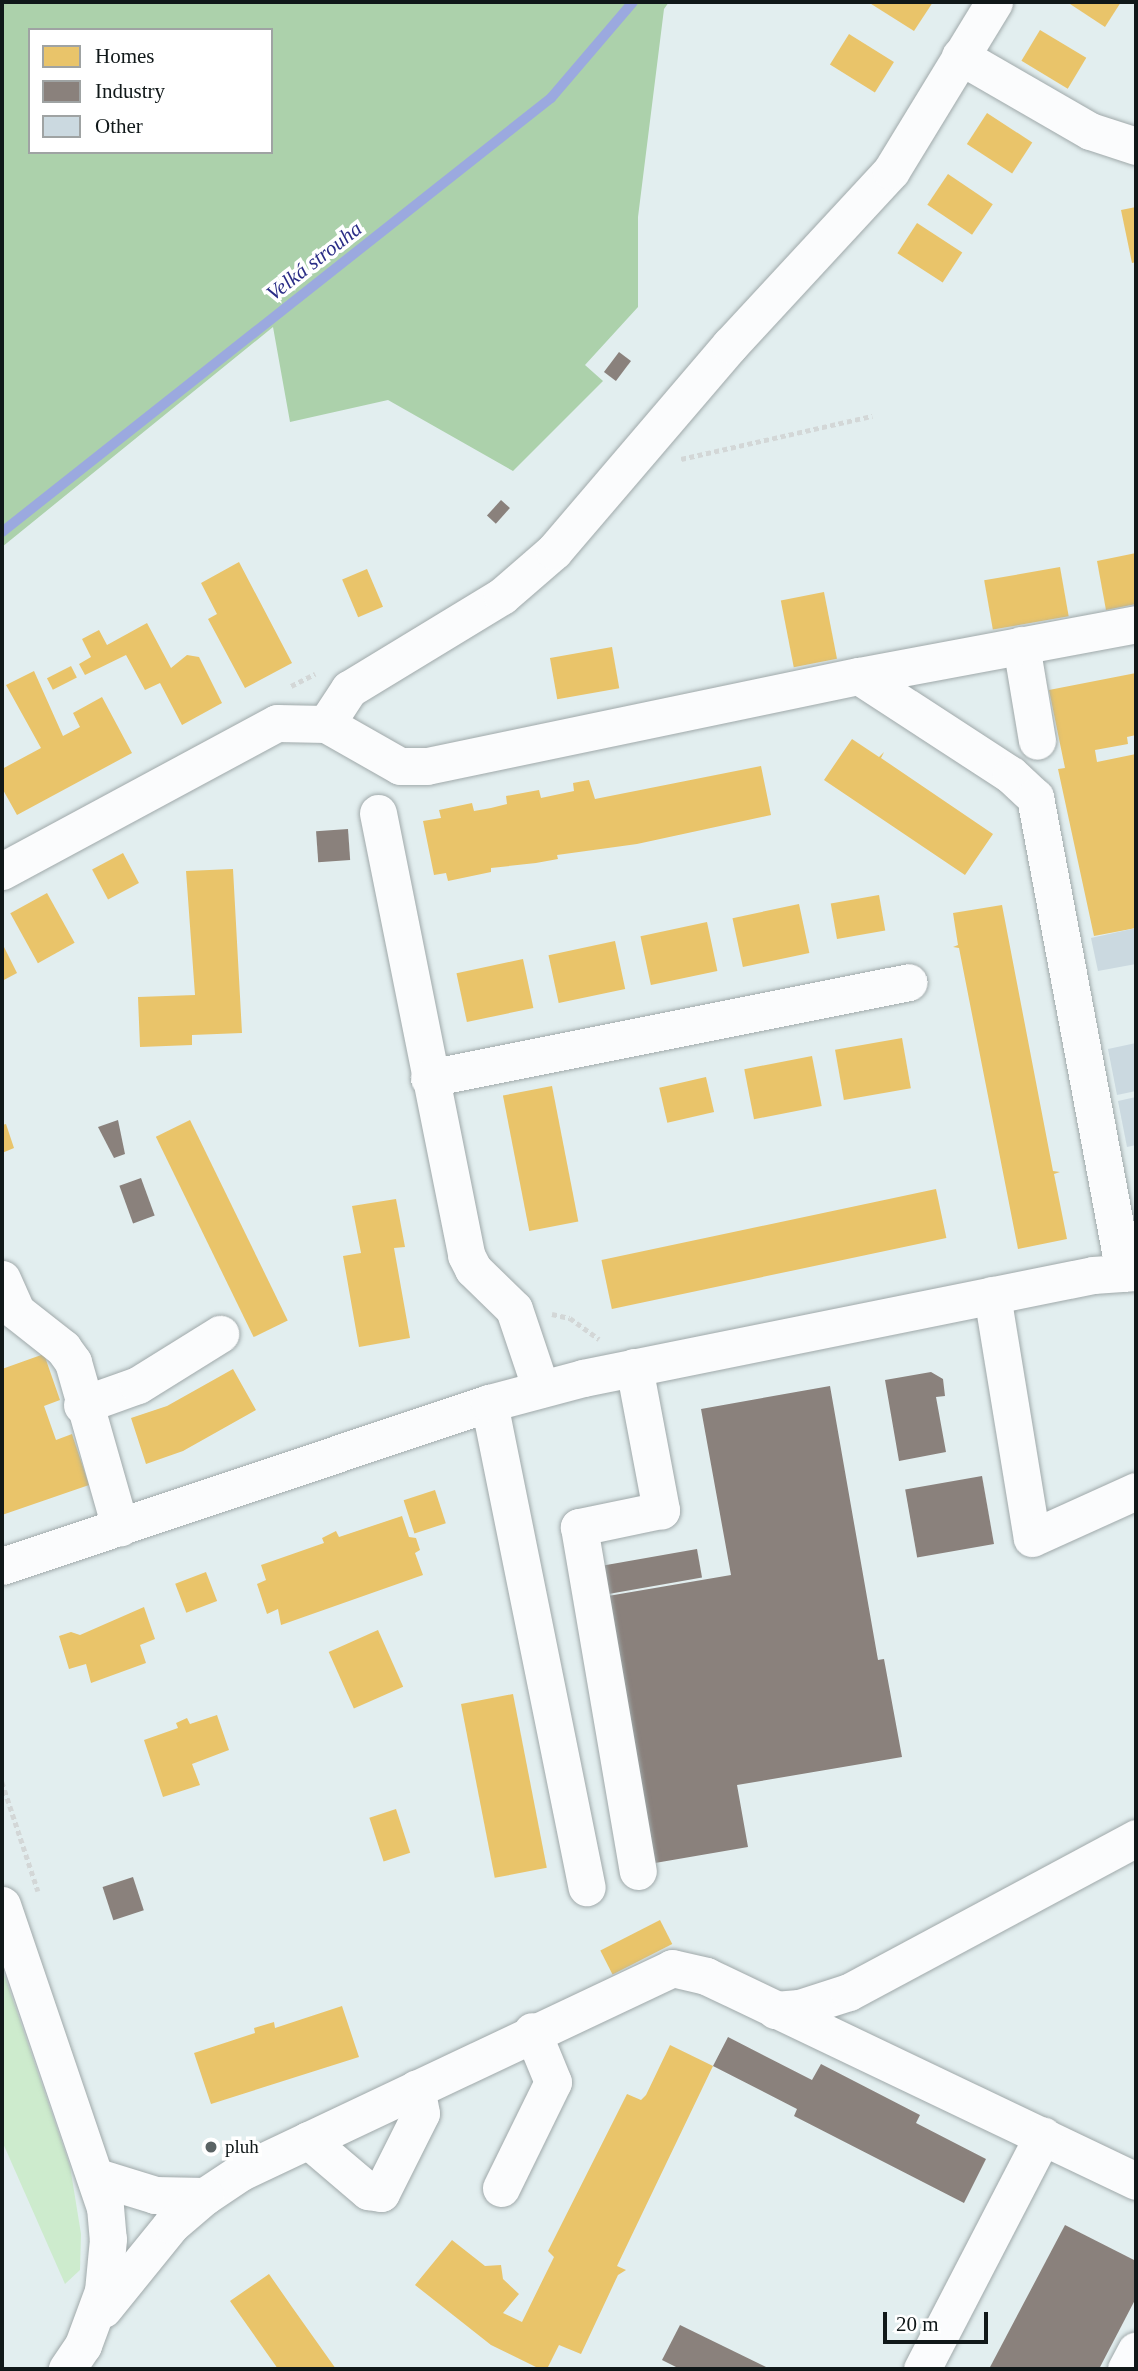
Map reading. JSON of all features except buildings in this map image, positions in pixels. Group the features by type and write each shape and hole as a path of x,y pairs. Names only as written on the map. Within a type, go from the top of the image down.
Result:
{"street":[{"path":"326,724 349,689 465,621 529,573 891,171 994,2"},
{"path":"960,56 1090,131 1136,146"},
{"path":"2,871 251,734 293,720 326,724 358,739 390,762 404,768 427,766 859,676 1136,624"},
{"path":"1021,645 1037,741"},
{"path":"2,1566 489,1403 541,1389 634,1367 992,1295 1130,1273 1035,797 1011,775 859,676"},
{"path":"378,813 466,1255 473,1269 514,1309 541,1389"},
{"path":"429,1078 908,982"},
{"path":"2,1279 16,1311 69,1354 77,1371 82,1405 120,1527"},
{"path":"992,1295 1032,1538 1136,1491"},
{"path":"82,1405 138,1385 220,1334"},
{"path":"634,1367 661,1510 579,1527 638,1871"},
{"path":"489,1403 587,1887"},
{"path":"775,2010 799,2008 849,1992 1136,1838"},
{"path":"2,1905 97,2177 108,2239 103,2291 94,2321"},
{"path":"67,2369 94,2321 162,2235 205,2196 309,2140 532,2031 672,1968 706,1976 1136,2180"},
{"path":"501,2188 553,2082 532,2031"},
{"path":"309,2140 368,2191 381,2193 421,2113 416,2088"},
{"path":"922,2369 1043,2136"},
{"path":"97,2177 155,2195 205,2196"},
{"path":"1126,2369 1136,2350"}],"path":[{"path":"648,441 669,458 687,459 872,416"}],"green space":[{"path":"2,2 669,2 664,9 638,217 638,307 585,365 603,381 513,471 388,400 290,422 273,327 2,547"},
{"path":"2,1968 70,2166 81,2234 80,2270 65,2284 2,2141"}],"waterway":[{"name":"Velká strouha","path":"2,532 551,98 633,2"}],"place":[{"name":"pluh","path":"211,2147"}]}
